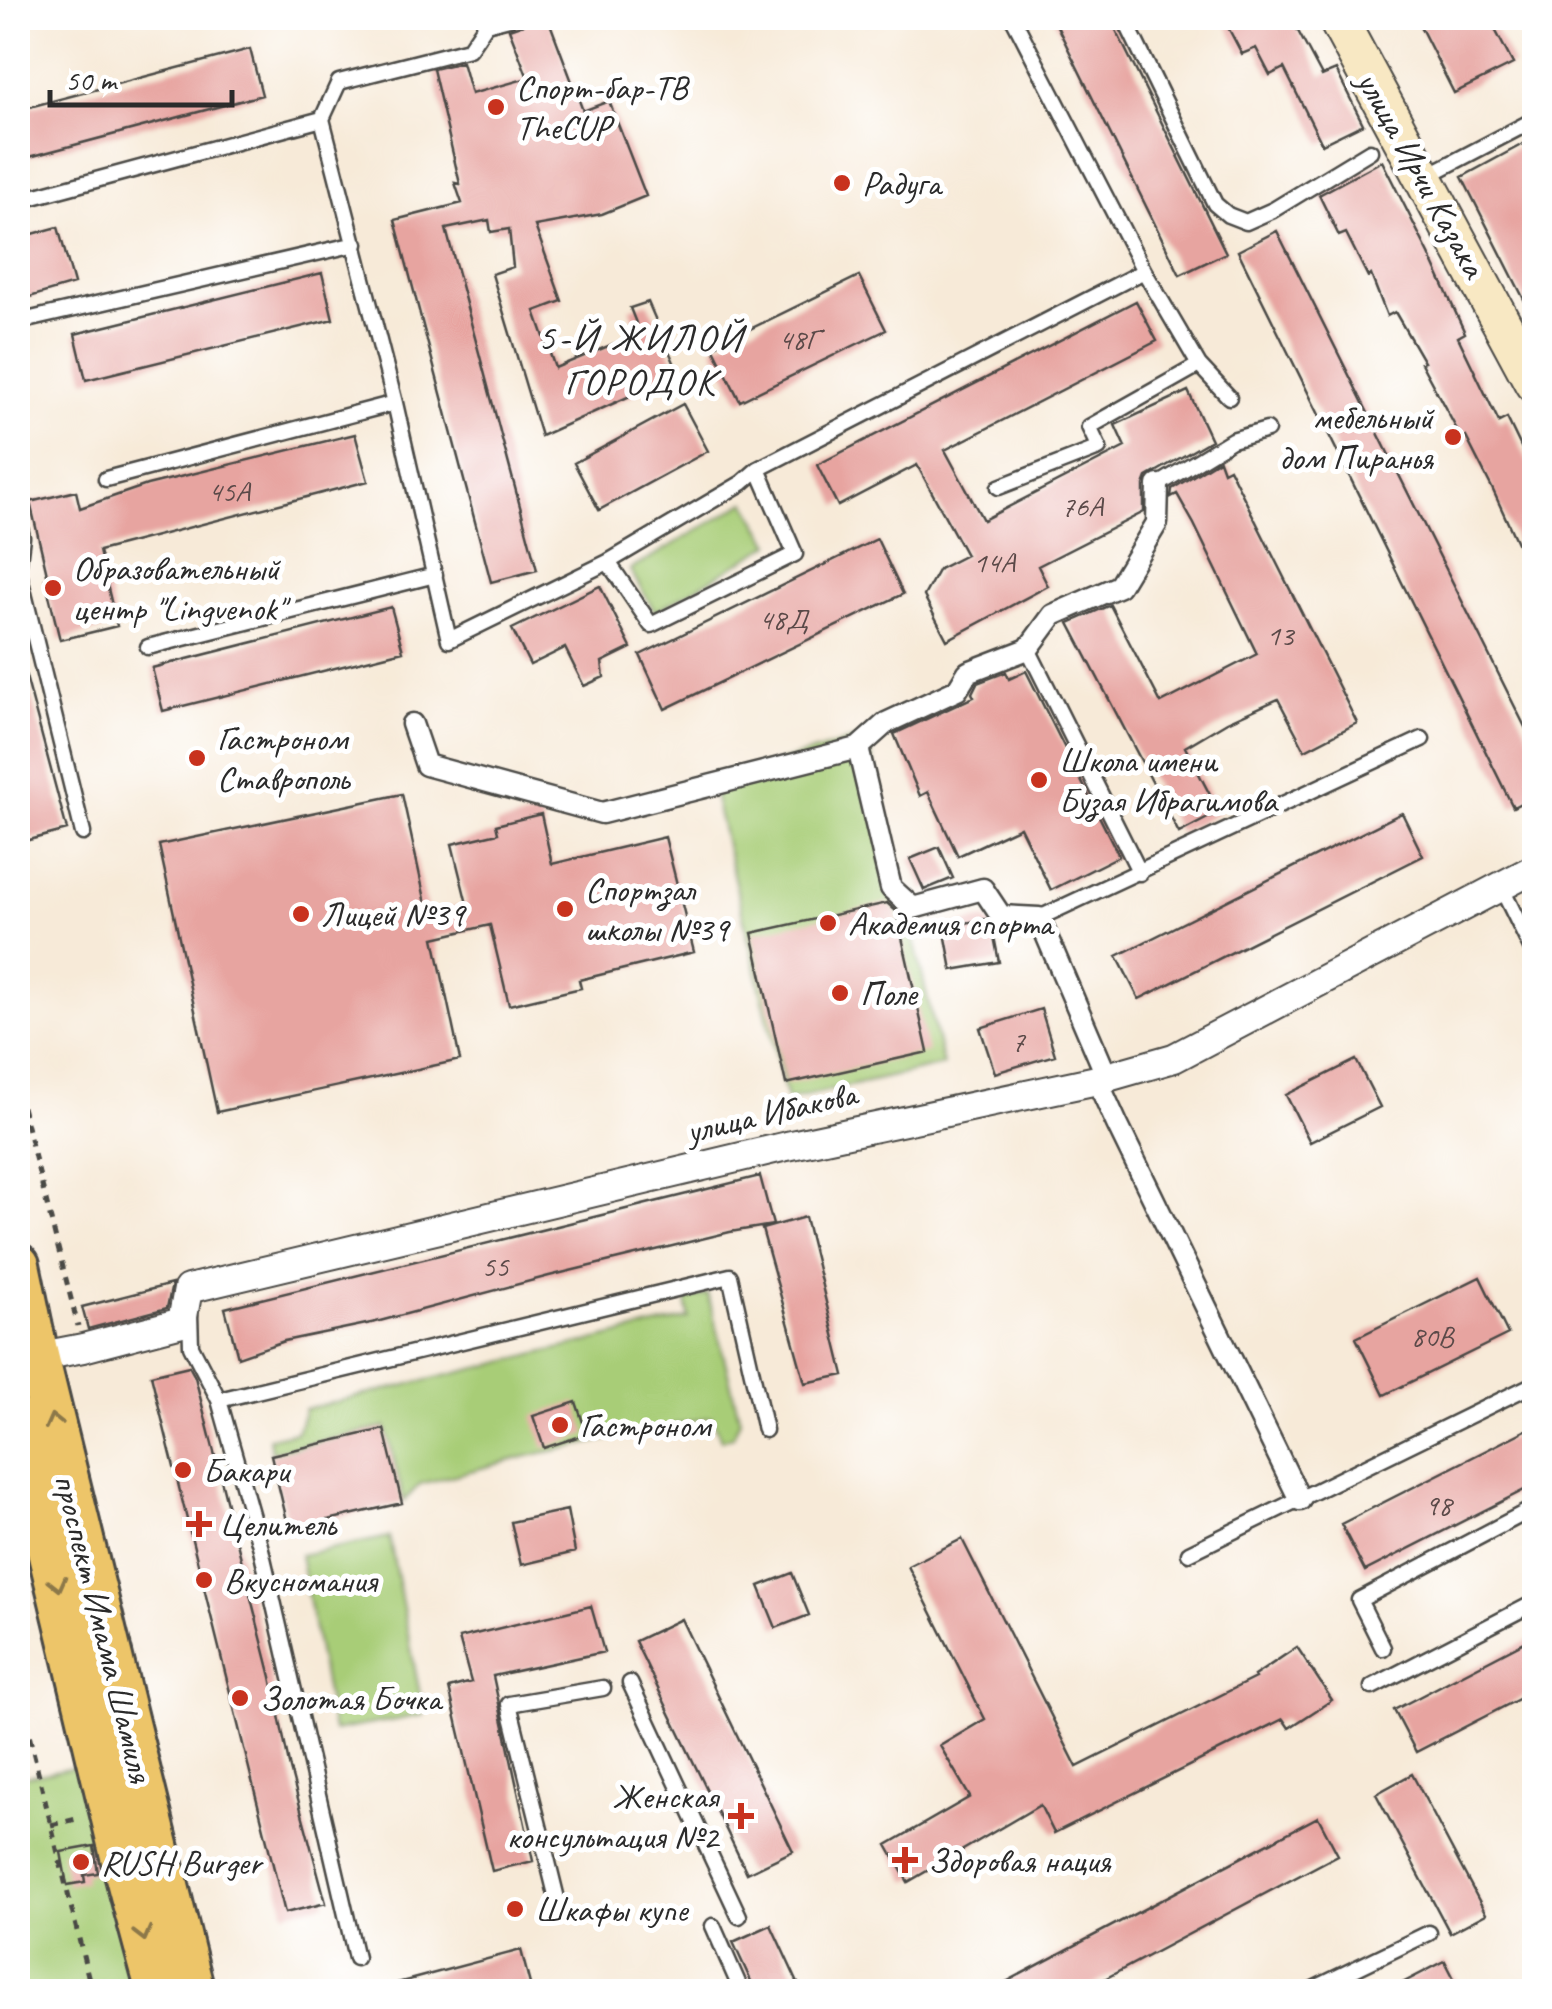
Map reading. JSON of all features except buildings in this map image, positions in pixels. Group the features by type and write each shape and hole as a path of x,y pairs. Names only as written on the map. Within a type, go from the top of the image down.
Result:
{"main road":[{"name":"улица Ирчи Казака","path":"1337,18 1534,384"},
{"name":"проспект Имама Шамиля","path":"18,1265 27,1359 192,1992"},
{"name":"проспект Имама Шамиля","path":"18,1421 158,1992"}],"street":[{"path":"412,724 426,765 602,812 858,748 886,723 957,690 968,672 1028,649 1053,615 1119,586 1158,523 1158,485"},
{"path":"858,748 891,888 913,908 982,889 1000,916 1039,918 1116,1124 1300,1500"},
{"name":"улица Ибакова","path":"188,1289 787,1146 1102,1079 1174,1058 1534,870"},
{"path":"27,1359 182,1322 188,1289"}],"lane":[{"path":"509,18 486,24 469,50 339,82 322,119 395,402 449,640 608,562 742,483 758,469 1144,271"},
{"path":"1012,18 1144,271 1199,365 1229,398"},
{"path":"1124,18 1216,204 1228,215 1246,222 1273,210 1370,151"},
{"path":"18,201 322,119"},
{"path":"1425,177 1534,120"},
{"path":"18,322 356,244"},
{"path":"1000,487 1099,448 1089,427 1199,365"},
{"path":"106,479 395,402"},
{"path":"1158,485 1232,440 1266,430"},
{"path":"608,562 650,625 796,554 758,469"},
{"path":"18,518 22,537 18,569 83,833"},
{"path":"148,647 434,574"},
{"path":"1028,649 1140,873"},
{"path":"1039,918 1422,739"},
{"path":"1500,887 1534,954"},
{"path":"219,1400 730,1276 764,1430"},
{"path":"188,1289 191,1346 219,1400 260,1549 356,1958"},
{"path":"1189,1553 1534,1384"},
{"path":"1383,1648 1359,1600 1534,1508"},
{"path":"1372,1687 1534,1603"},
{"path":"630,1683 739,1916"},
{"path":"561,1915 509,1704 603,1688"},
{"path":"713,1926 742,1992"},
{"path":"1307,1992 1429,1933"}],"path":[{"path":"18,1091 84,1348"},
{"path":"18,1626 33,1622"},
{"path":"18,1690 92,1992"}],"green space":[{"path":"746,502 771,544 655,612 630,570"},
{"name":"Академия спорта","path":"867,736 943,1065 787,1100 711,782"},
{"path":"708,1294 740,1420 733,1436 721,1440 712,1417 524,1457 420,1484 404,1501 386,1427 271,1452 269,1438 297,1432 305,1409 689,1318 686,1300"},
{"path":"389,1537 424,1715 333,1731 300,1555"},
{"path":"85,1765 143,1991 18,1991 18,1857 22,1870 18,1778"}],"place":[{"name":"Спорт-бар-ТВ TheCUP","path":"496,107"},
{"name":"Радуга","path":"842,183"},
{"name":"мебельный дом Пиранья","path":"1453,437"},
{"name":"Образовательный центр \"Lingvenok\"","path":"53,588"},
{"name":"Гастроном Ставрополь","path":"197,758"},
{"name":"Школа имени Бузая Ибрагимова","path":"1039,780"},
{"name":"Спортзал школы №39","path":"565,909"},
{"name":"Лицей №39","path":"301,914"},
{"name":"Академия спорта","path":"828,923"},
{"name":"Поле","path":"840,993"},
{"name":"Гастроном","path":"560,1425"},
{"name":"Бакари","path":"183,1470"},
{"name":"Целитель","path":"199,1524"},
{"name":"Вкусномания","path":"204,1580"},
{"name":"Золотая Бочка","path":"240,1698"},
{"name":"Женская консультация №2","path":"741,1816"},
{"name":"Здоровая нация","path":"905,1860"},
{"name":"RUSH Burger","path":"81,1862"},
{"name":"Шкафы купе","path":"515,1909"}],"district":[{"name":"5-Й ЖИЛОЙ ГОРОДОК","path":"641,359"}]}
